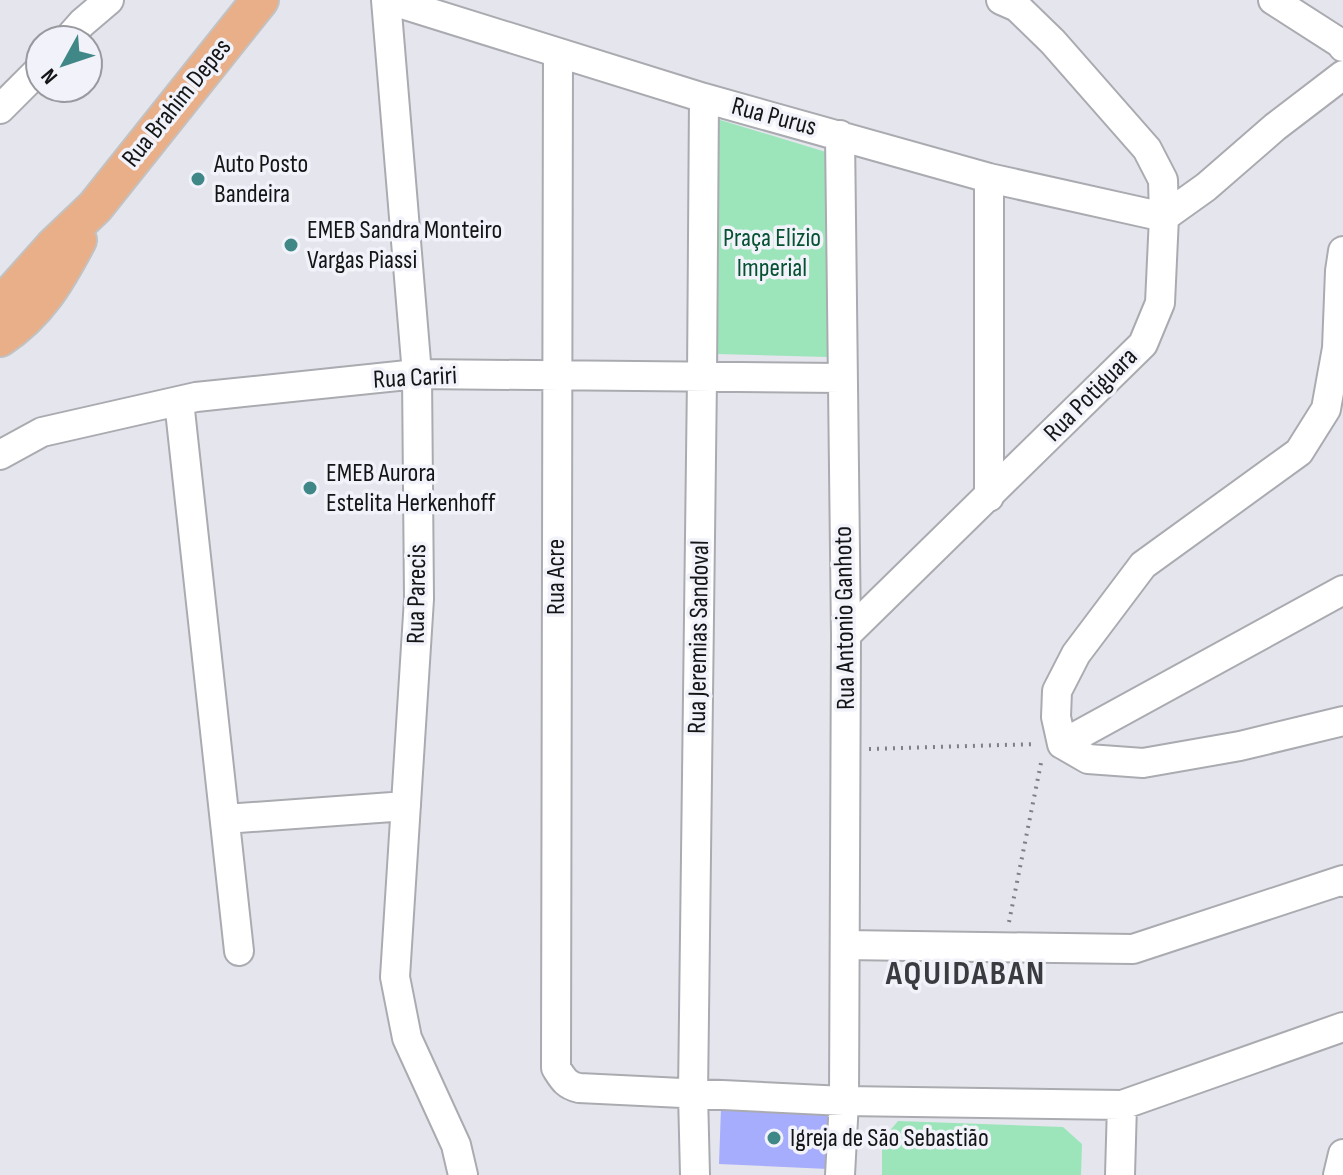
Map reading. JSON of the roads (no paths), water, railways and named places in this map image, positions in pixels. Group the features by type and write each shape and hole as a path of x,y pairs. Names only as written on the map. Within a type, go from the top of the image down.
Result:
{"main road":[{"name":"Rua Brahim Depes","path":"0,367 8,320 36,309 58,279 95,207 260,0"}],"street":[{"path":"81,24 109,0"},
{"name":"Rua Purus","path":"388,0 433,6 558,53 704,98 989,178 1164,217"},
{"name":"Rua Parecis","path":"388,0 417,374 419,599 395,977 407,1038 456,1145 463,1175"},
{"name":"Rua Potiguara","path":"846,635 1143,344 1160,303 1163,180 1147,149 1053,42 1017,7 1001,0"},
{"path":"1273,0 1343,47"},
{"name":"Rua Acre","path":"558,53 556,1068 569,1086 579,1088 693,1094"},
{"path":"1164,217 1206,187 1275,127 1343,75"},
{"path":"0,109 24,85"},
{"name":"Rua Jeremias Sandoval","path":"695,1175 693,1094 704,98"},
{"name":"Rua Antonio Ganhoto","path":"840,135 846,635 844,1101 840,1175"},
{"path":"989,178 989,497"},
{"path":"1343,251 1337,348 1326,409 1299,452 1143,565 1076,654 1057,691 1056,717 1062,744 1088,759 1143,763 1240,746 1343,721"},
{"name":"Rua Cariri","path":"0,455 42,432 196,397 417,374 841,378"},
{"path":"179,401 239,951"},
{"path":"1062,744 1343,590"},
{"path":"225,819 406,806"},
{"path":"845,945 1133,949 1343,881"},
{"path":"693,1094 844,1101 1122,1105 1343,1027"},
{"path":"1120,1175 1122,1105"},
{"path":"1338,1175 1343,1154"}],"place":[{"name":"Auto Posto Bandeira","path":"198,179"},
{"name":"EMEB Sandra Monteiro Vargas Piassi","path":"291,245"},
{"name":"EMEB Aurora Estelita Herkenhoff","path":"310,488"},
{"name":"Igreja de São Sebastião","path":"774,1138"}],"district":[{"name":"AQUIDABAN","path":"966,973"}],"park label":[{"name":"Praça Elizio Imperial","path":"772,253"}]}
